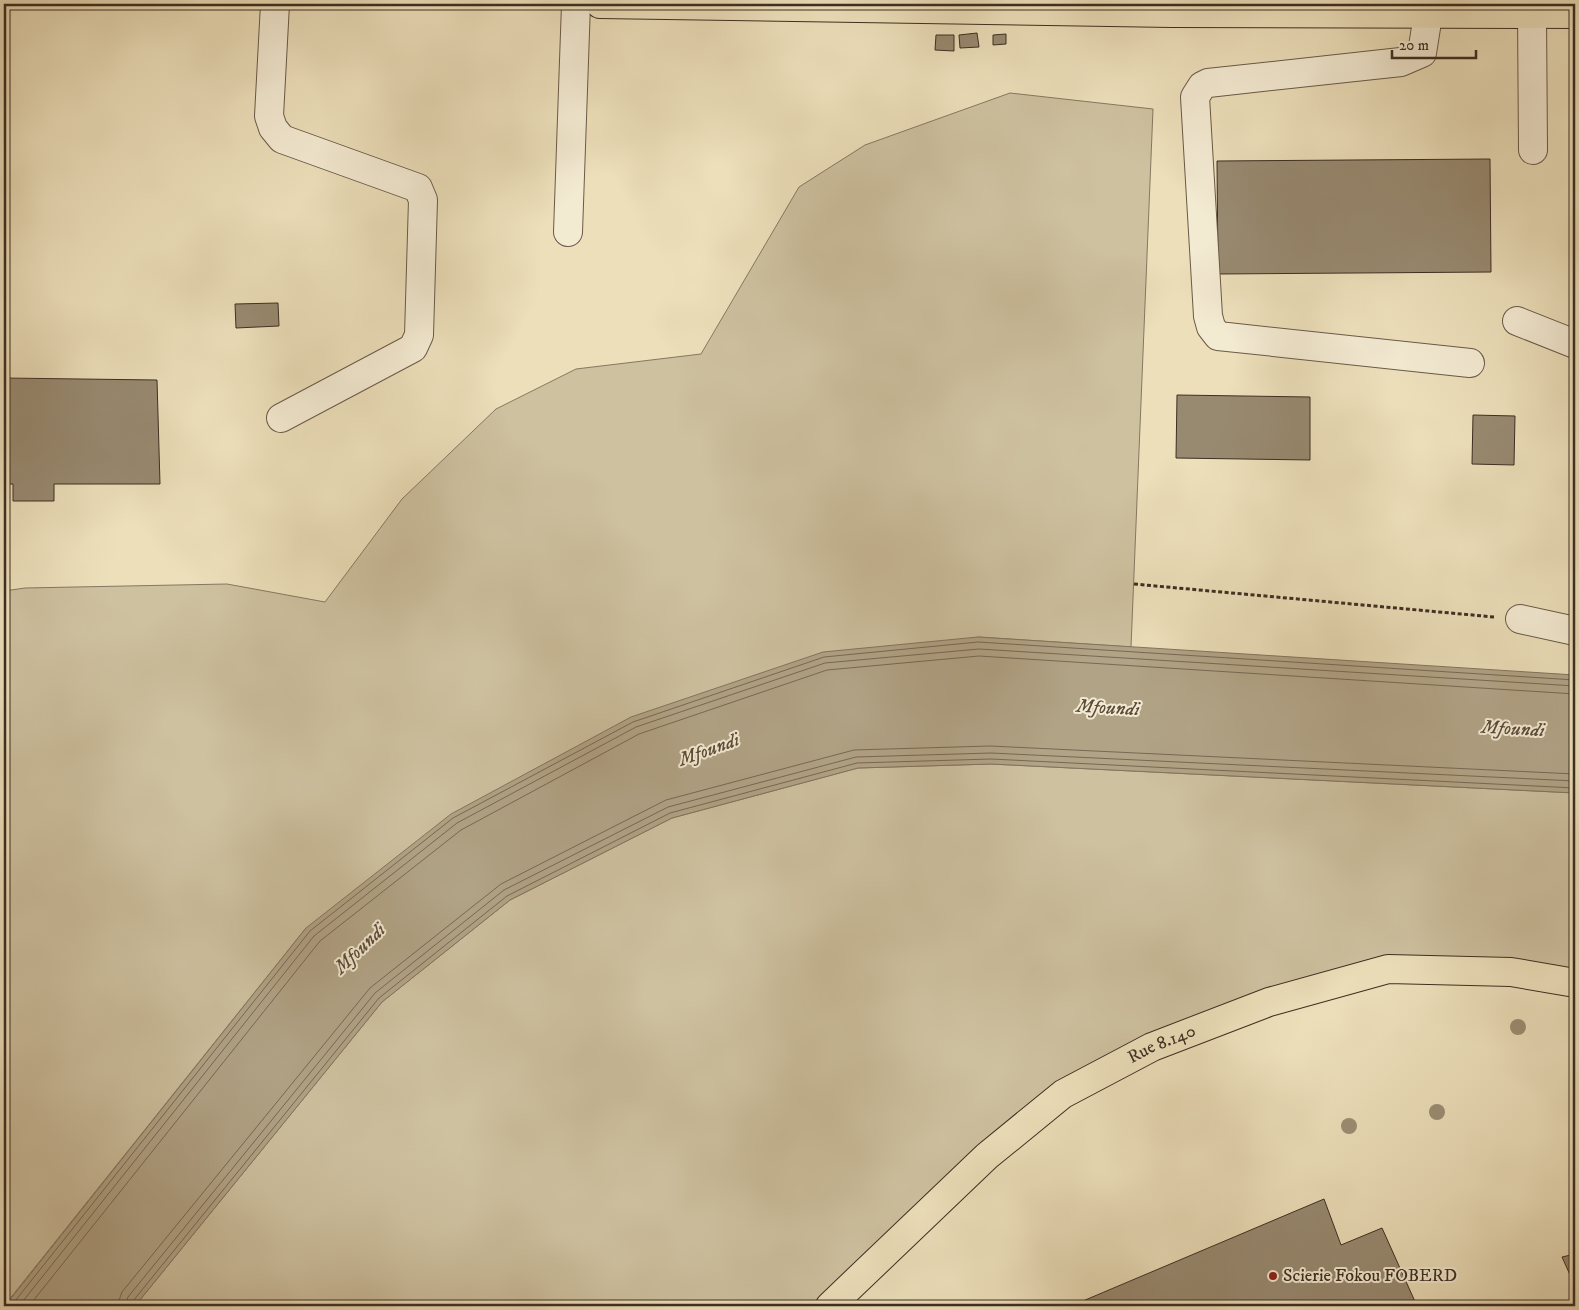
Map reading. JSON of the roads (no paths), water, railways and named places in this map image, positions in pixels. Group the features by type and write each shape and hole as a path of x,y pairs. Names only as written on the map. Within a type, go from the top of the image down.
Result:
{"main road":[{"path":"600,4 1172,13 1575,14"},
{"name":"Rue 8.140","path":"830,1306 987,1156 1063,1094 1152,1047 1269,1002 1388,968 1511,972 1575,983"}],"street":[{"path":"276,4 269,116 273,128 282,139 418,188 423,200 419,335 413,348 281,418"},
{"path":"568,232 576,4"},
{"path":"1532,14 1533,150"},
{"path":"1428,15 1422,53 1400,62 1202,86 1195,96 1208,316 1211,328 1218,336 1470,363"},
{"path":"1516,321 1575,344"},
{"path":"1520,619 1575,631"}],"water":[{"name":"Mfoundi","path":"978,637 1575,675 1575,793 991,764 858,768 672,818 510,900 382,1002 135,1306 5,1306 306,928 451,814 631,717 823,652"}],"place":[{"name":"Scierie Fokou FOBERD","path":"1273,1276"}]}
